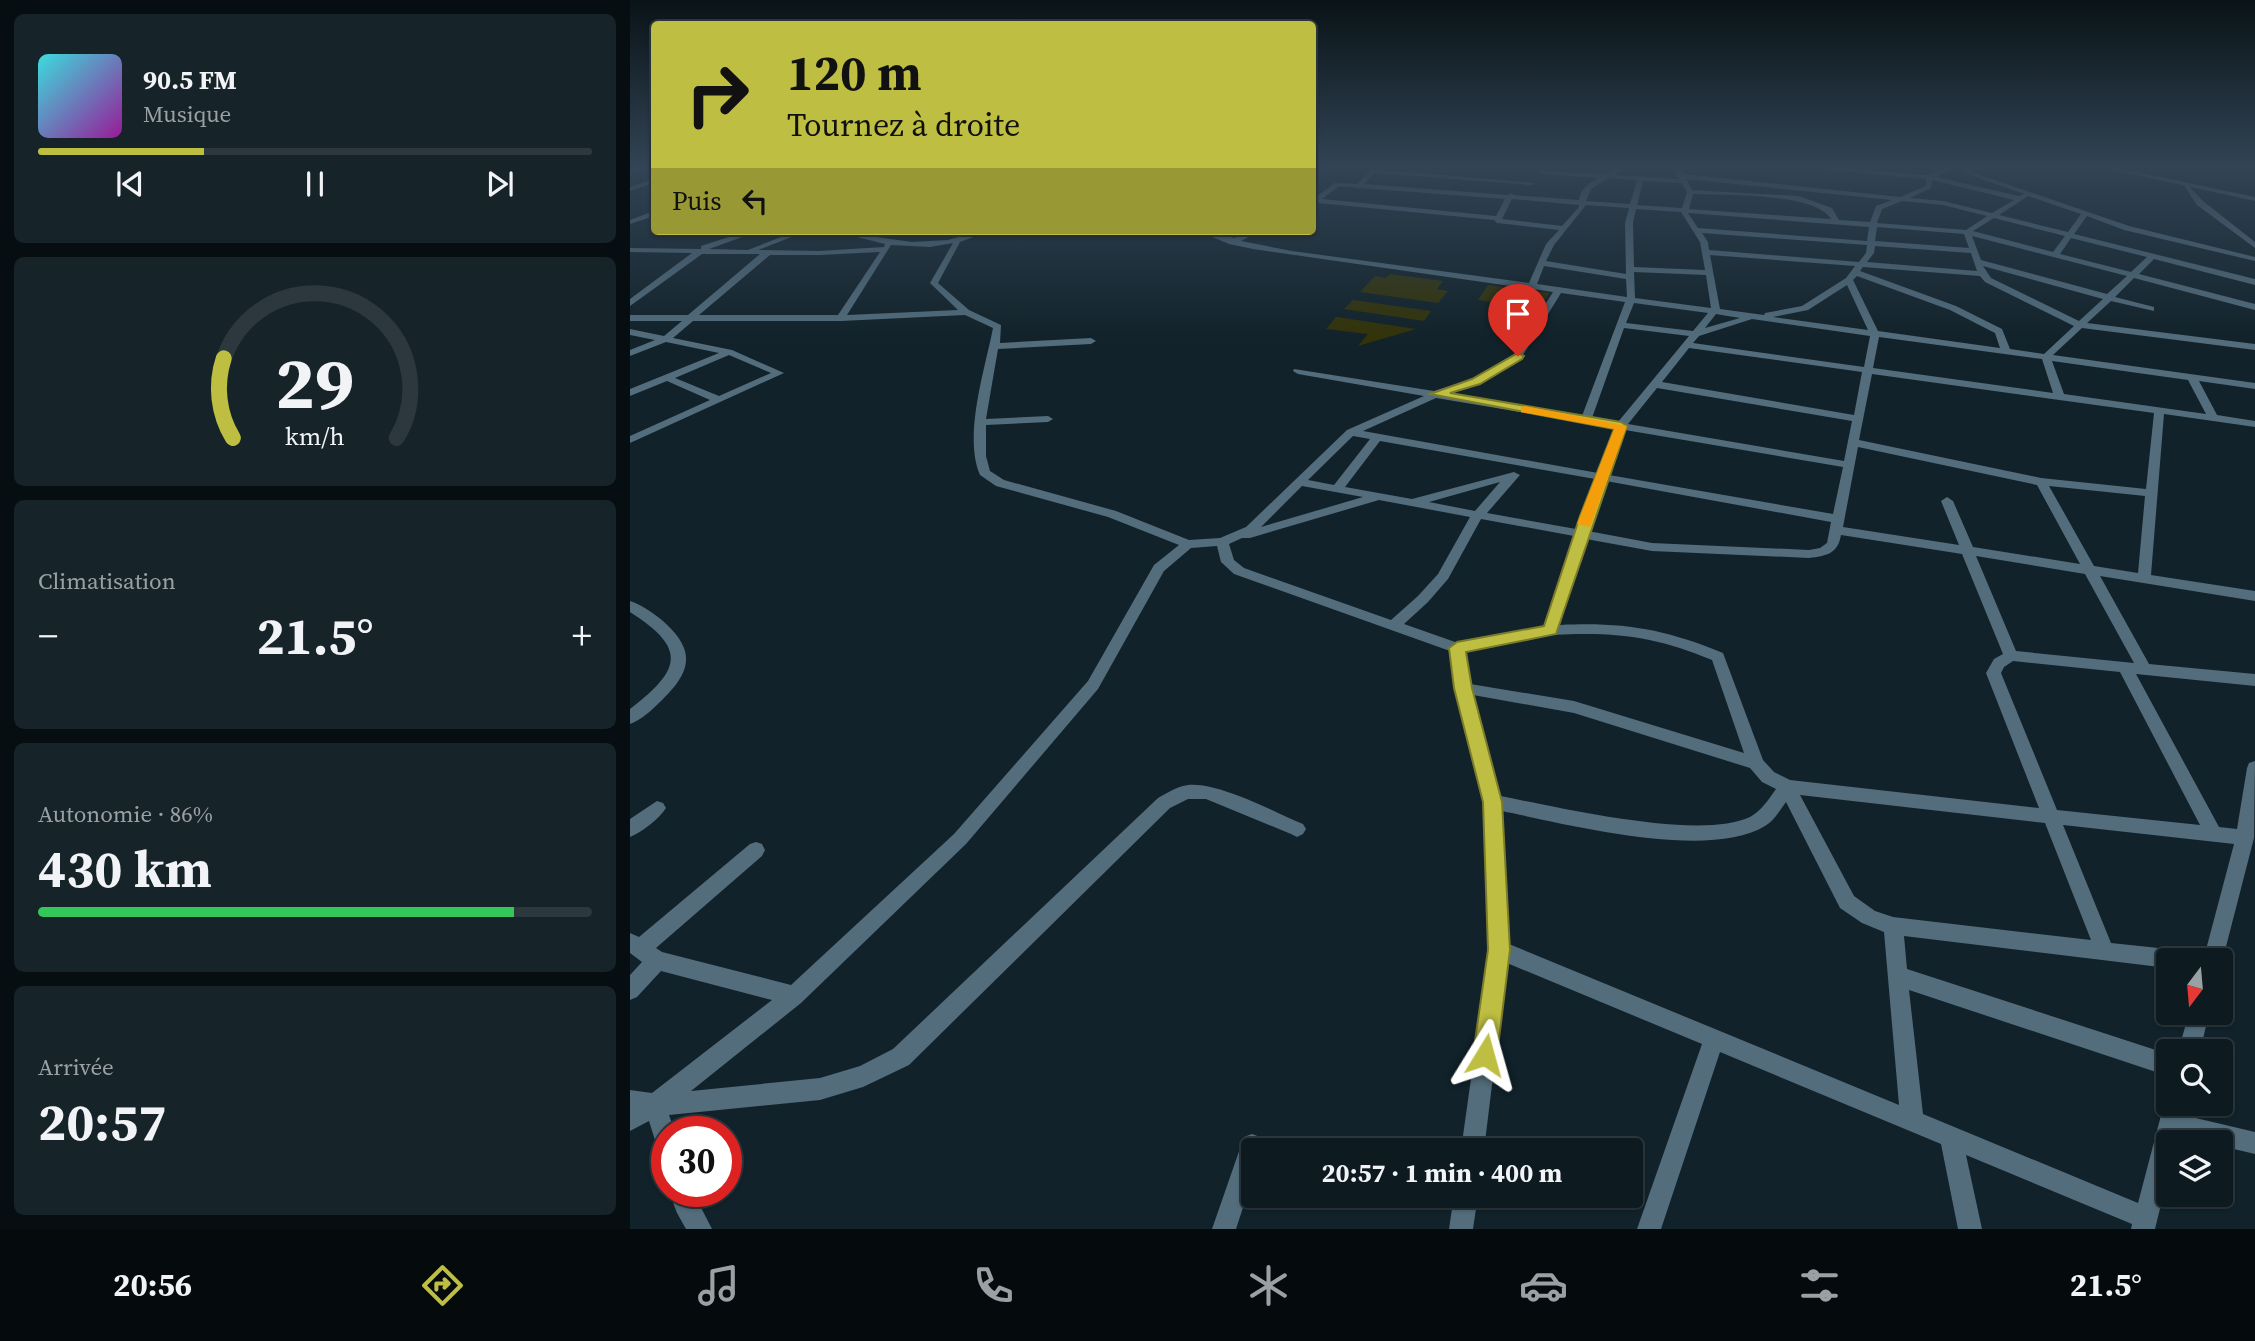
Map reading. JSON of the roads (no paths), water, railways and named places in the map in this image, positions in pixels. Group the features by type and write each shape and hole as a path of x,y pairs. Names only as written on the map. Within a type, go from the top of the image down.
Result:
{"street":[{"path":"1539,225 1564,228"},
{"path":"1532,285 1550,244 1566,225"},
{"path":"1586,420 1632,298 1629,225"},
{"path":"1551,630 1580,536 1621,426 1716,309 1706,252 1693,225"},
{"path":"1622,325 1695,334 1752,317 1805,308 1854,272 1870,253 1873,225"},
{"path":"1878,225 1963,232 2255,307"},
{"path":"1957,225 1974,251 1982,274 1995,285 2031,299 2079,325 2255,347"},
{"path":"1963,232 1975,225"},
{"path":"2031,225 2255,282"},
{"path":"2055,255 2075,225"},
{"path":"2119,225 2255,259"},
{"path":"2229,225 2255,246"},
{"path":"1696,230 1974,251"},
{"path":"630,303 696,252 744,235"},
{"path":"742,253 792,235"},
{"path":"852,235 887,247"},
{"path":"630,250 767,253 957,243 978,235"},
{"path":"1213,235 1232,242 1292,253 1716,309 1752,317 2255,386"},
{"path":"1232,242 1247,235"},
{"path":"957,243 934,283 966,312 998,327 982,422 981,461 984,473 1000,483 1112,514 1188,544 1230,540 1379,497"},
{"path":"841,318 887,247"},
{"path":"1706,252 1854,272 1982,274"},
{"path":"630,353 666,339 767,253"},
{"path":"2046,357 2154,255"},
{"path":"1978,262 2151,309"},
{"path":"1542,263 1631,273 1710,274"},
{"path":"1300,482 1580,536 1653,547 1809,554 1824,552 1833,545 1875,334 1854,272"},
{"path":"1854,272 1975,318 1999,331 2006,352"},
{"path":"1559,289 1518,356 1476,381 1436,394 1351,432 1300,482 1230,540 1228,562 1239,571 1457,648 1551,630 1614,626 1681,640 1718,657 1756,763 1768,778 1787,787 2245,838"},
{"path":"630,318 841,318 966,312"},
{"path":"630,332 729,352 779,373 630,440"},
{"path":"995,346 1091,341"},
{"path":"1685,345 1867,373 2255,425"},
{"path":"630,393 729,352"},
{"path":"2046,357 2060,398"},
{"path":"1298,371 1849,465"},
{"path":"667,377 719,400"},
{"path":"2192,377 2213,418"},
{"path":"1653,384 1858,419"},
{"path":"2144,578 2159,411"},
{"path":"982,422 1048,419"},
{"path":"1351,432 1601,476 1968,551 2255,596"},
{"path":"1337,489 1378,436"},
{"path":"1852,442 2041,482 2152,493"},
{"path":"1412,503 1542,466"},
{"path":"1394,625 1423,599 1443,576 1477,516 1513,475"},
{"path":"2041,482 2144,668"},
{"path":"1947,501 2011,656"},
{"path":"630,1120 655,1105 794,996 960,839 1093,685 1159,568 1188,544"},
{"path":"630,606 662,624 678,649 679,671 664,692 630,718"},
{"path":"1457,648 1463,688 1493,802 1499,950 1474,1138"},
{"path":"2105,951 1993,673 1999,663 2011,656 2255,680"},
{"path":"2124,666 2214,835"},
{"path":"1463,688 1574,707 1756,763"},
{"path":"2216,948 2252,808 2255,768"},
{"path":"1493,802 1670,833 1722,831 1759,821 1787,787"},
{"path":"1787,787 1847,902 1869,916 1893,926 2156,957"},
{"path":"630,1101 655,1105 820,1088 863,1076 901,1057 1164,803 1186,792 1207,792 1297,829"},
{"path":"630,829 657,808"},
{"path":"630,990 642,951 756,850"},
{"path":"1893,926 1912,1121"},
{"path":"1499,950 1951,1137 2144,1224 2172,1116"},
{"path":"642,951 794,996"},
{"path":"1898,976 2156,1061"},
{"path":"1649,1229 1714,1039"},
{"path":"655,1105 658,1116"},
{"path":"2179,1116 2255,1143"},
{"path":"1951,1137 1970,1229"},
{"path":"1224,1229 1241,1178"},
{"path":"686,1207 700,1229"},
{"path":"1461,1229 1464,1208"}]}
